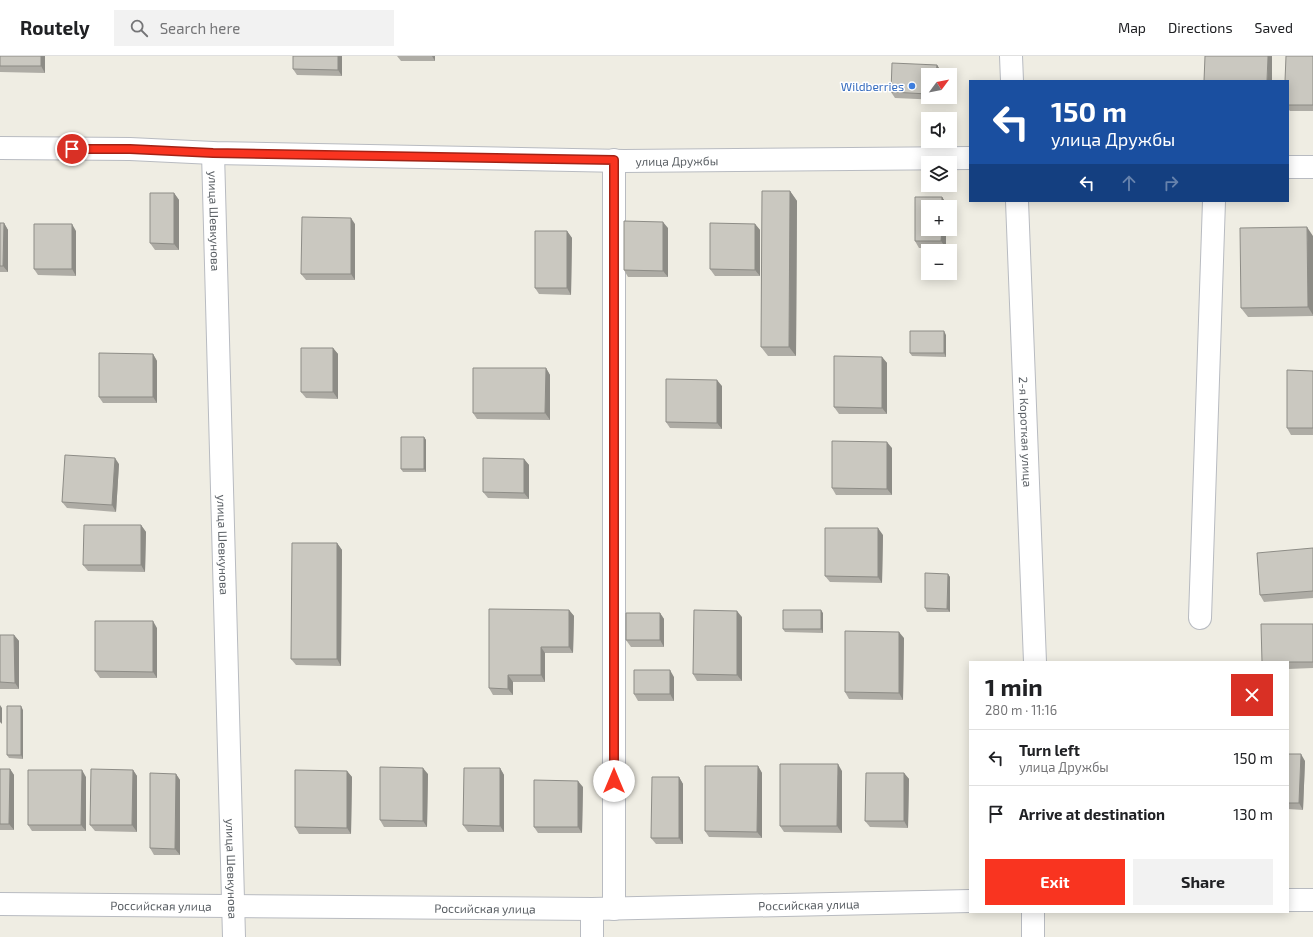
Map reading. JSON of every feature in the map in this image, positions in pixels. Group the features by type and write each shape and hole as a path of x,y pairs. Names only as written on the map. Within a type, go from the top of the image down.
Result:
{"street":[{"path":"1012,56 1012,80"},
{"name":"улица Дружбы","path":"0,148 130,149 213,153 614,160 969,158"},
{"name":"улица Шевкунова","path":"213,153 234,937"},
{"path":"614,160 614,909"},
{"path":"1289,167 1313,167"},
{"name":"2-я Короткая улица","path":"1017,202 1035,661"},
{"path":"1200,618 1214,202"},
{"path":"1289,900 1313,900"},
{"name":"Российская улица","path":"0,904 614,909 969,901"},
{"path":"592,909 592,937"},
{"path":"1032,937 1033,913"}],"building":[{"path":"0,56 41,56 41,66 0,66"},
{"path":"293,56 338,56 338,70 293,69"},
{"path":"1205,56 1268,56 1267,80 1204,80"},
{"path":"1286,56 1313,56 1313,105 1289,105 1289,80 1285,80"},
{"path":"892,63 937,65 937,68 921,68 921,94 891,92"},
{"path":"762,191 790,191 789,347 761,347"},
{"path":"150,193 174,193 174,244 150,243"},
{"path":"915,197 942,197 942,200 921,200 921,236 941,236 941,241 915,241"},
{"path":"302,217 351,218 351,274 301,274"},
{"path":"624,221 663,222 663,271 624,270"},
{"path":"0,223 4,223 3,266 0,266"},
{"path":"710,223 755,224 755,270 710,269"},
{"path":"34,224 72,224 72,269 34,269"},
{"path":"1307,227 1308,307 1241,308 1240,228"},
{"path":"535,231 567,231 567,288 535,288"},
{"path":"910,331 944,331 944,353 910,353"},
{"path":"301,348 333,348 333,392 301,392"},
{"path":"99,353 153,354 153,397 99,397"},
{"path":"834,356 882,357 882,408 834,407"},
{"path":"473,368 546,368 545,413 473,413"},
{"path":"1287,370 1313,371 1313,428 1287,428"},
{"path":"666,379 717,380 717,423 666,422"},
{"path":"401,437 424,437 424,469 401,469"},
{"path":"832,441 887,442 887,489 832,488"},
{"path":"65,455 115,458 112,505 62,502"},
{"path":"483,458 524,459 524,493 483,492"},
{"path":"84,525 141,525 141,565 83,565"},
{"path":"825,528 878,528 878,577 825,576"},
{"path":"292,543 337,543 337,659 291,659"},
{"path":"1313,548 1313,591 1260,595 1257,553"},
{"path":"925,573 948,574 947,609 925,608"},
{"path":"489,609 569,610 569,647 541,647 541,675 508,675 508,689 489,688"},
{"path":"694,610 737,611 737,675 693,674"},
{"path":"783,610 821,610 821,629 783,629"},
{"path":"626,613 660,613 660,640 626,640"},
{"path":"95,621 153,621 153,672 95,671"},
{"path":"1261,624 1313,624 1313,662 1262,661"},
{"path":"845,631 899,632 899,693 845,692"},
{"path":"0,635 14,635 15,683 0,682"},
{"path":"634,670 670,670 670,694 634,694"},
{"path":"7,706 21,706 21,755 7,755"},
{"path":"1289,754 1301,754 1299,803 1289,803"},
{"path":"780,764 838,764 837,826 780,826"},
{"path":"705,766 758,766 757,832 705,831"},
{"path":"380,767 423,768 423,821 380,820"},
{"path":"464,768 500,768 500,826 463,825"},
{"path":"0,769 10,769 9,824 0,824"},
{"path":"91,769 133,770 132,825 90,825"},
{"path":"28,770 82,770 81,825 28,825"},
{"path":"295,770 347,771 347,828 295,827"},
{"path":"150,773 176,774 175,849 150,848"},
{"path":"866,773 904,773 904,821 865,821"},
{"path":"652,777 679,777 679,838 651,838"},
{"path":"534,780 578,781 578,827 534,827"}],"place":[{"name":"Wildberries","path":"912,86"}],"route":[{"path":"72,149 614,160 614,781"}]}
